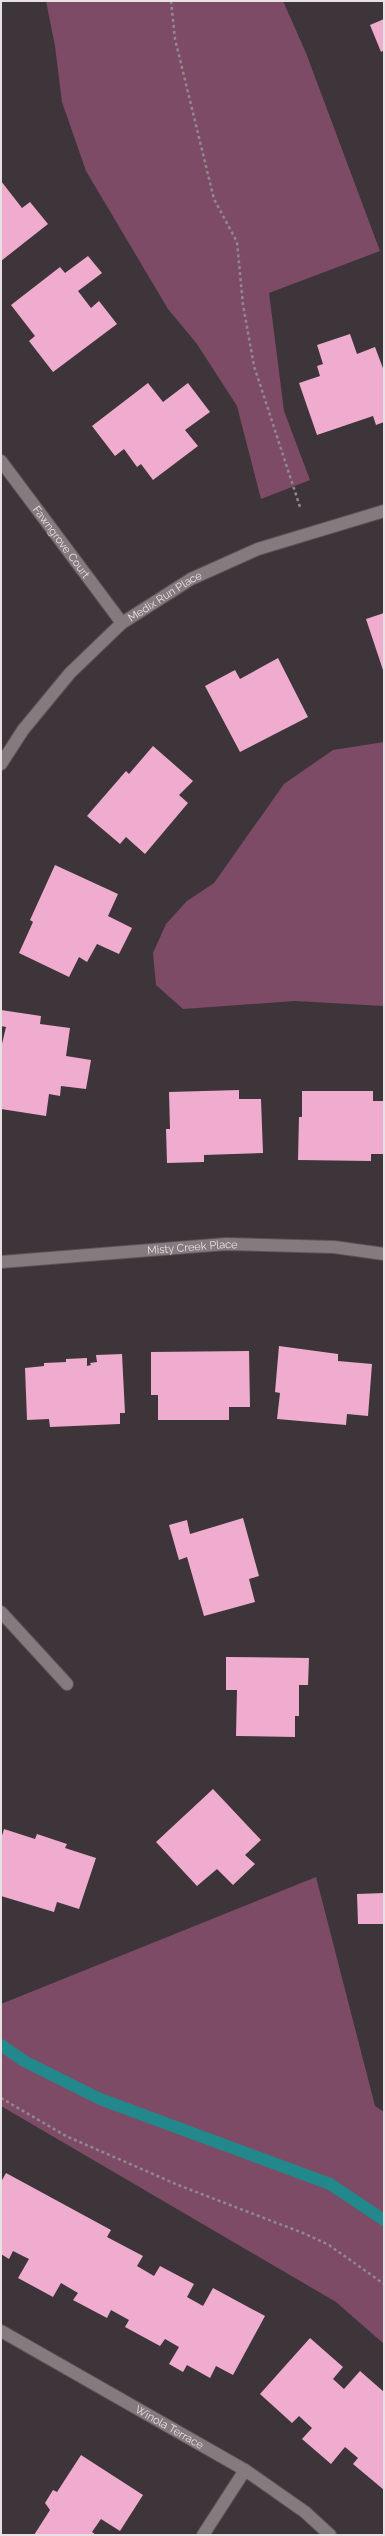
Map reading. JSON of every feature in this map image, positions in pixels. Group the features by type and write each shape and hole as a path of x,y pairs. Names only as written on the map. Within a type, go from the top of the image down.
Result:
{"street":[{"name":"Fawngrove Court","path":"1,461 122,623"},
{"name":"Medix Run Place","path":"1,764 23,730 70,673 122,623 191,579 258,549 384,511"},
{"name":"Misty Creek Place","path":"1,1262 226,1244 334,1247 384,1254"},
{"path":"1,1612 67,1684"},
{"name":"Winola Terrace","path":"1,2331 245,2470 305,2512 330,2535"},
{"path":"203,2535 245,2470"}],"path":[{"path":"171,1 175,39 214,199 237,242 243,305 254,366 309,534"},
{"path":"1,2098 66,2136 178,2185 303,2233 329,2246 384,2284"}],"shaded area":[{"path":"46,1 283,1 306,53 380,251 269,293 284,411 310,480 261,499 237,406 197,344 168,309 86,171 62,102 55,46"},
{"path":"384,742 384,1006 295,1001 183,1009 156,985 153,953 166,924 187,901 214,883 284,784 333,750"},
{"path":"316,1877 375,2106 384,2112 384,2344 336,2302 1,2106 1,2004"}],"building":[{"path":"384,19 384,50 381,52 370,25"},
{"path":"1,181 22,208 30,202 48,224 1,261"},
{"path":"88,256 102,273 78,291 91,308 99,301 117,324 53,372 29,341 35,336 11,305 60,267 65,273"},
{"path":"350,334 357,354 375,347 384,371 384,422 376,425 373,416 317,435 299,383 320,376 317,366 323,364 317,345"},
{"path":"148,383 163,402 188,383 210,412 185,430 198,446 153,480 141,464 137,467 124,449 115,456 92,426"},
{"path":"384,613 384,673 366,619"},
{"path":"278,658 308,717 240,752 205,686 235,670 240,679"},
{"path":"153,746 193,781 179,795 188,803 145,854 126,837 120,844 87,816 126,771 129,774"},
{"path":"55,865 118,894 108,916 132,928 119,954 97,944 87,962 79,957 69,977 19,953 33,922 30,920"},
{"path":"1,1010 41,1016 40,1024 70,1028 66,1056 91,1060 86,1089 61,1086 60,1096 49,1094 46,1116 1,1109 1,1048 6,1027 1,1026"},
{"path":"239,1090 239,1099 261,1099 263,1153 204,1155 204,1162 167,1163 166,1129 170,1129 169,1092"},
{"path":"302,1091 373,1091 373,1101 384,1101 384,1154 371,1154 371,1161 298,1160 299,1117 302,1117"},
{"path":"279,1346 338,1354 338,1361 372,1364 368,1416 347,1414 346,1425 277,1419 280,1393 275,1392"},
{"path":"249,1351 250,1407 229,1407 229,1420 158,1420 158,1395 151,1395 151,1352"},
{"path":"122,1354 125,1413 120,1413 120,1424 50,1427 49,1419 27,1420 25,1368 44,1366 44,1363 66,1362 66,1359 87,1358 87,1366 91,1365 90,1363 97,1362 96,1355"},
{"path":"243,1518 259,1576 249,1579 255,1602 204,1616 187,1557 179,1560 169,1525 187,1520 190,1534"},
{"path":"226,1657 309,1658 308,1685 299,1685 299,1716 295,1716 295,1737 236,1736 237,1690 226,1690"},
{"path":"213,1789 261,1840 245,1855 255,1864 233,1885 217,1869 197,1886 156,1842"},
{"path":"4,1829 35,1839 37,1834 67,1844 65,1848 96,1858 79,1909 57,1902 54,1912 1,1896 1,1839"},
{"path":"384,1893 384,1924 358,1924 357,1894"},
{"path":"6,2173 111,2230 107,2237 143,2256 137,2266 154,2276 160,2266 194,2284 187,2297 203,2306 213,2288 265,2316 233,2375 216,2366 210,2378 187,2365 183,2372 169,2364 179,2347 165,2339 160,2346 125,2327 129,2320 111,2310 107,2318 73,2300 78,2293 61,2283 53,2297 18,2278 29,2259 13,2251 9,2259 1,2254 1,2182"},
{"path":"310,2338 343,2367 333,2379 344,2389 360,2371 384,2392 384,2490 353,2464 358,2458 345,2447 331,2464 302,2439 312,2428 299,2416 292,2423 260,2394"},
{"path":"81,2455 143,2495 120,2531 101,2519 92,2532 96,2535 34,2535 50,2510 45,2503 53,2490 57,2492"}],"waterway":[{"path":"1,2045 24,2061 100,2099 330,2184 384,2220"}]}
